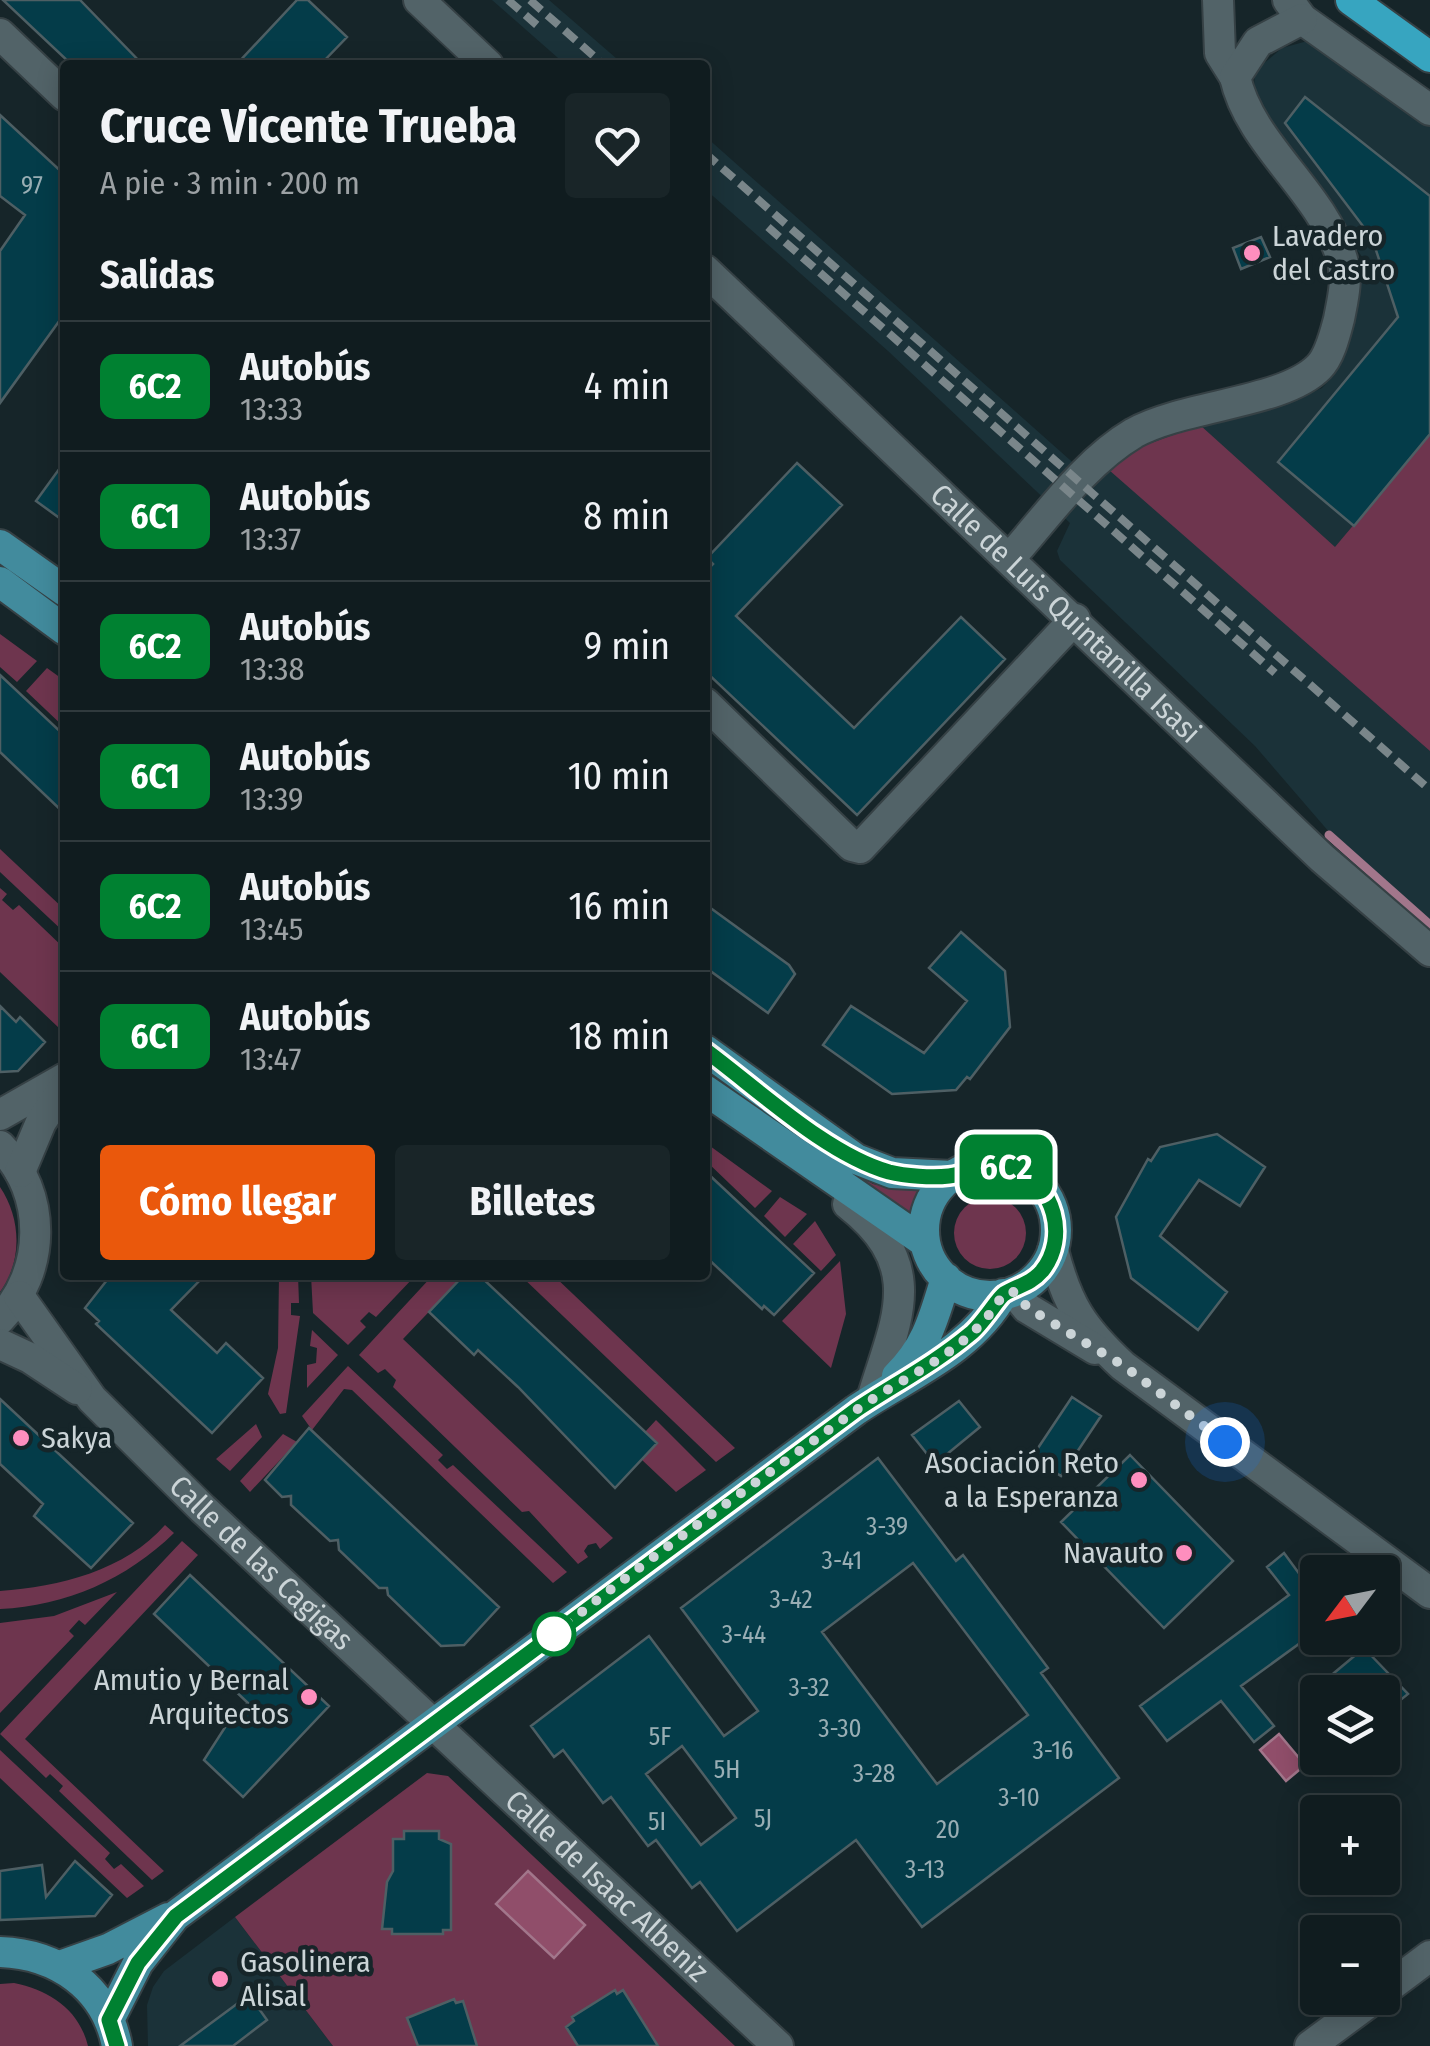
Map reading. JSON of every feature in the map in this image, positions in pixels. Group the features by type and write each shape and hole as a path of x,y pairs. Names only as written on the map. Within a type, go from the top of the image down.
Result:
{"highway":[{"path":"1351,0 1430,57"}],"main road":[{"path":"0,545 60,587"},
{"path":"0,582 60,626"},
{"path":"710,1054 856,1159 892,1173 952,1176"},
{"path":"710,1094 923,1241 946,1278 965,1291 1008,1293"},
{"path":"872,1399 928,1368 978,1328 1008,1293 1041,1272 1053,1250 1052,1208 1034,1181 996,1164 976,1165 952,1176 929,1205 923,1241"},
{"path":"60,1966 108,1949 176,1916 872,1399 916,1357 929,1336 946,1278"},
{"path":"113,2033 138,1963 176,1916"},
{"path":"0,1952 31,1955 60,1966 89,1988 113,2033"}],"street":[{"path":"419,0 483,60"},
{"path":"1011,557 1098,461 1134,434 1177,414 1298,384 1322,366 1335,335 1346,281 1342,257 1305,193 1240,103 1235,77 1220,53 1218,0"},
{"path":"1235,77 1258,42 1295,10 1430,110"},
{"path":"0,34 60,91"},
{"name":"Calle de Luis Quintanilla Isasi","path":"710,275 1011,557 1322,858 1430,951"},
{"path":"710,708 852,846 860,848 1076,619"},
{"path":"0,1115 60,1081"},
{"path":"20,1172 41,1122 60,1094"},
{"path":"0,1146 20,1172 30,1196 36,1234 30,1272 10,1308"},
{"path":"787,1148 876,1225 896,1262 900,1279 894,1338 872,1399"},
{"path":"1053,1250 1072,1310 1088,1334 1124,1366 1430,1593"},
{"path":"1008,1293 1124,1366"},
{"name":"Calle de las Cagigas","path":"10,1308 92,1399 433,1727"},
{"name":"Calle de las Cagigas","path":"0,1344 30,1358 92,1399"},
{"name":"Calle de Isaac Albeniz","path":"433,1727 778,2046"},
{"path":"1400,1978 1430,1956"},
{"path":"1310,2046 1352,2015"}],"shaded area":[{"path":"492,0 549,0 618,60 560,60"},
{"path":"1311,40 1430,122 1430,922 1336,840 1255,746 1060,560 1057,551 1070,523 888,351 710,193 710,140 1097,484 1118,461 1157,439 1294,400 1322,388 1336,373 1365,261 1257,109 1255,71 1282,48"},
{"path":"1200,425 1335,547 1430,434 1430,751 1109,470 1143,446"},
{"path":"0,634 37,661 17,682 0,667"},
{"path":"47,668 60,677 60,723 26,691"},
{"path":"0,849 60,905 60,928 0,872"},
{"path":"0,888 7,894 2,900 13,910 19,905 60,944 60,1027 0,972"},
{"path":"710,1146 772,1191 755,1208 710,1165"},
{"path":"813,1146 873,1184 918,1191 909,1222 808,1152"},
{"path":"0,1187 12,1212 16,1253 0,1292"},
{"path":"780,1197 807,1214 785,1237 764,1216"},
{"path":"990,1197 1015,1208 1026,1233 1015,1258 990,1269 965,1258 954,1233 965,1208"},
{"path":"815,1221 836,1255 821,1271 793,1244"},
{"path":"840,1261 846,1314 831,1368 782,1321"},
{"path":"279,1280 298,1280 299,1303 291,1303 291,1315 300,1316 286,1413 280,1414 268,1394 278,1348"},
{"path":"311,1280 411,1280 376,1317 369,1312 360,1321 366,1327 348,1345 313,1313"},
{"path":"428,1280 459,1280 403,1339 613,1538 600,1549 596,1543 588,1545 584,1551 588,1557 578,1564 529,1511 522,1512 393,1387 396,1380 385,1369 378,1373 359,1355"},
{"path":"525,1280 558,1280 735,1448 716,1462"},
{"path":"312,1330 338,1355 307,1388 307,1365 316,1363 317,1348 310,1346"},
{"path":"348,1366 443,1455 438,1460 447,1469 453,1465 567,1572 553,1583 352,1390 344,1389 312,1430 302,1416"},
{"path":"656,1420 706,1470 676,1492 641,1459 657,1444 645,1432"},
{"path":"256,1424 262,1437 230,1471 216,1459"},
{"path":"283,1434 297,1442 250,1492 240,1481"},
{"path":"165,1525 174,1533 116,1576 72,1596 0,1609 0,1591 68,1580 111,1565 149,1541"},
{"path":"182,1541 198,1555 25,1739 164,1871 152,1880 59,1791 63,1786 50,1774 46,1778 0,1734"},
{"path":"117,1592 85,1625 79,1620 69,1631 74,1636 0,1713 0,1623 54,1616"},
{"path":"1279,1734 1300,1759 1300,1769 1286,1781 1260,1750"},
{"path":"0,1750 110,1853 105,1859 114,1869 121,1864 144,1886 127,1898 0,1778"},
{"path":"427,1773 448,1776 735,2046 333,2046 235,1917"},
{"path":"528,1871 585,1925 554,1958 496,1904"},
{"name":"Gasolinera Alisal","path":"235,1917 333,2046 148,2046 147,2005 153,1987 164,1971"},
{"path":"14,1983 61,2003 78,2022 88,2046 0,2046 0,1984"}],"building":[{"path":"3,0 80,0 138,60 67,60"},
{"path":"297,0 308,0 347,37 325,60 241,60"},
{"path":"1305,97 1430,196 1430,434 1354,526 1278,462 1398,317 1372,238 1285,123"},
{"path":"0,115 60,170 60,320 0,403 0,251 25,215 0,196"},
{"name":"Lavadero del Castro","path":"1261,237 1270,257 1241,269 1233,248"},
{"path":"797,463 842,505 736,616 854,728 961,617 1005,659 857,815 710,676 710,555"},
{"path":"60,468 60,518 36,501"},
{"path":"0,675 60,731 60,809 0,752"},
{"path":"710,908 789,965 795,974 768,1013 710,971"},
{"path":"961,932 1005,971 1010,1027 970,1079 967,1077 956,1090 892,1094 823,1045 851,1006 924,1053 967,1001 929,968"},
{"path":"0,1006 16,1022 20,1017 45,1042 18,1071 0,1072"},
{"path":"1217,1134 1265,1167 1240,1206 1199,1180 1160,1236 1227,1292 1198,1330 1131,1278 1116,1217 1148,1159 1151,1161 1160,1147"},
{"path":"710,1176 814,1273 774,1315 764,1306 762,1309 710,1261"},
{"path":"107,1280 200,1280 171,1310 217,1353 226,1343 263,1378 212,1433 96,1324 99,1321 85,1308"},
{"path":"459,1280 484,1280 657,1443 615,1488 518,1387 478,1350 474,1355 429,1312"},
{"path":"1072,1397 1101,1416 1061,1476 1032,1457"},
{"path":"0,1399 133,1523 91,1568 34,1516 43,1504 0,1464"},
{"path":"959,1401 980,1427 935,1464 912,1435"},
{"path":"309,1428 499,1607 464,1645 441,1646 388,1595 387,1588 379,1588 339,1550 338,1540 330,1541 291,1505 291,1496 282,1497 265,1480"},
{"path":"1130,1455 1233,1561 1164,1628 1061,1522"},
{"path":"878,1458 956,1561 963,1555 1048,1668 1041,1673 1119,1778 922,1927 856,1840 737,1931 700,1882 692,1888 656,1840 648,1846 611,1797 603,1803 563,1750 554,1757 531,1726 649,1636 724,1736 758,1711 681,1608","holes":["913,1563 1028,1715 937,1784 822,1632","682,1746 736,1818 701,1845 646,1774"]},
{"path":"1284,1553 1300,1575 1300,1643 1241,1686 1274,1726 1254,1742 1221,1701 1167,1741 1140,1706 1289,1595 1267,1567"},
{"path":"190,1575 329,1706 243,1797 204,1760 231,1718 248,1703 154,1614"},
{"path":"1356,1655 1371,1655 1390,1675 1336,1675"},
{"path":"404,1831 439,1831 439,1839 451,1844 451,1930 443,1930 443,1934 392,1934 392,1929 382,1929 387,1882 393,1871 393,1839 404,1839"},
{"path":"75,1861 112,1895 95,1916 0,1920 0,1871 42,1865 46,1897"},
{"path":"615,1990 617,1994 623,1990 658,2046 578,2046 566,2027 574,2021 572,2017"},
{"path":"249,1995 267,2020 233,2046 180,2046"},
{"path":"454,1999 456,2003 463,2001 477,2046 418,2046 407,2018"}],"waterway":[{"path":"1329,835 1430,925"}],"railway":[{"path":"508,0 538,26"},
{"path":"530,0 598,60"},
{"path":"710,157 1430,790"},
{"path":"768,227 1275,673"}],"bus line":[{"name":"6C2","path":"117,2046 109,2020 138,1963 176,1916 856,1410 928,1368 978,1328 1003,1294 1027,1284 1048,1261 1056,1235 1052,1208 1034,1181 1017,1170 996,1164 976,1165 952,1176 892,1173 856,1159 710,1054"}],"place":[{"name":"Lavadero del Castro","path":"1252,253"},
{"name":"Sakya","path":"21,1438"},
{"name":"Asociación Reto a la Esperanza","path":"1139,1480"},
{"name":"Navauto","path":"1184,1553"},
{"name":"Amutio y Bernal Arquitectos","path":"309,1697"},
{"name":"Gasolinera Alisal","path":"220,1979"}],"route":[{"path":"554,1634 856,1410 928,1368 978,1328 1003,1294 1014,1292 1028,1308 1124,1366 1225,1442"}]}
